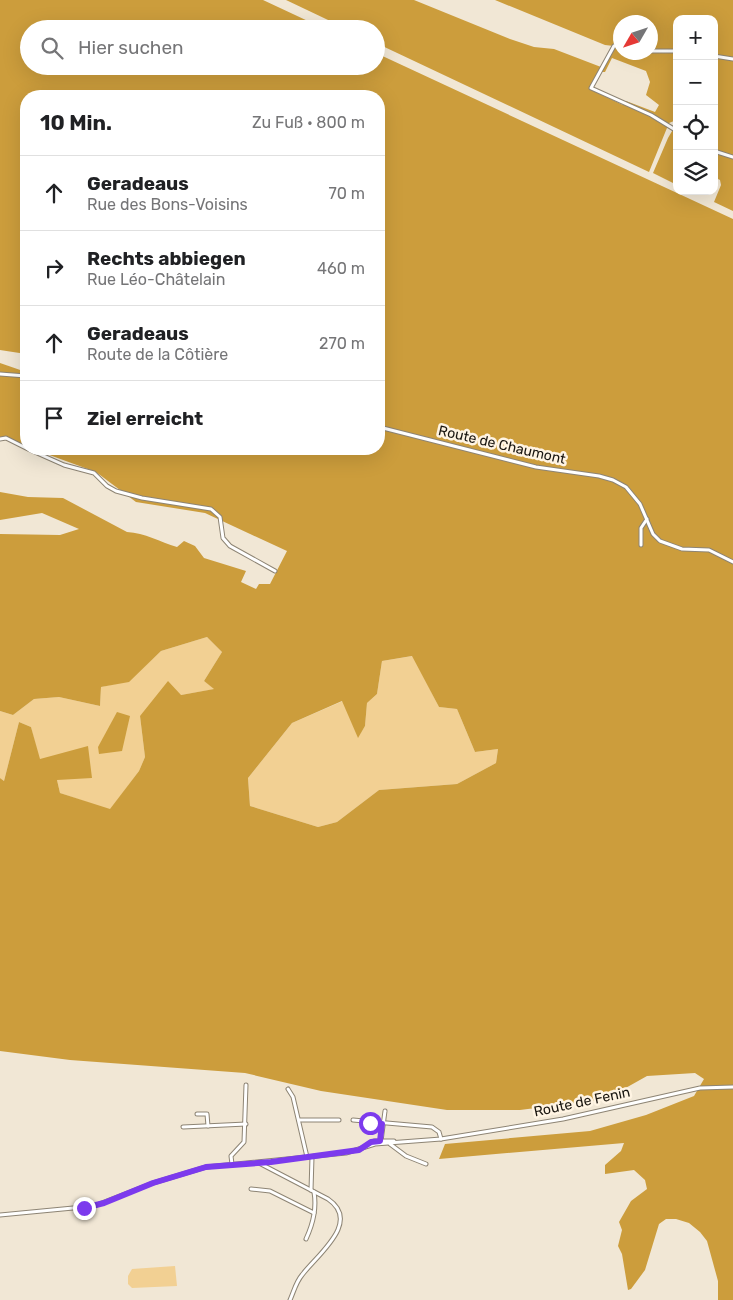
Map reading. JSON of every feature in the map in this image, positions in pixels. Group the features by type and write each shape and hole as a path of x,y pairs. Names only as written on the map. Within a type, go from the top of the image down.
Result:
{"street":[{"path":"613,48 591,88 651,115 673,129"},
{"path":"658,51 673,51"},
{"path":"718,57 733,59"},
{"path":"718,151 733,157"},
{"path":"0,374 20,376"},
{"name":"Route de Chaumont","path":"385,429 536,468 599,476 613,480 626,487 640,504 653,534 660,541 682,549 709,550 733,562"},
{"path":"0,439 6,438 20,445"},
{"path":"42,455 64,465 94,473 107,486 116,491 142,498 211,509 220,517 223,538 230,546 275,571"},
{"path":"641,545 642,528 647,519"},
{"path":"232,1164 231,1156 244,1142 246,1085"},
{"name":"Route de Fenin","path":"396,1143 441,1139 563,1119 691,1089 711,1086 733,1087"},
{"path":"288,1089 293,1097 309,1157 314,1213 306,1239"},
{"path":"380,1141 385,1111"},
{"path":"198,1114 207,1114 208,1126"},
{"path":"299,1120 339,1120"},
{"path":"353,1120 432,1127 439,1132 441,1139"},
{"path":"183,1127 246,1124"},
{"path":"365,1147 371,1142 396,1143"},
{"path":"390,1143 406,1156 426,1164"},
{"path":"0,1215 94,1206 191,1170 346,1153 365,1147 396,1143"},
{"path":"269,1168 271,1162"},
{"path":"258,1163 328,1199 337,1208 340,1216 340,1226 331,1241 300,1277 290,1300"},
{"path":"251,1189 270,1191 314,1213"}],"shaded area":[{"path":"0,0 263,0 306,20 20,20 20,75 385,75 385,57 673,191 673,195 681,195 733,219 733,1300 718,1300 718,1281 707,1241 689,1223 676,1219 666,1219 659,1224 645,1270 631,1289 628,1290 622,1254 618,1246 622,1230 619,1222 631,1201 647,1189 645,1180 634,1170 605,1174 605,1165 621,1151 624,1143 439,1159 445,1144 590,1131 646,1115 694,1096 704,1079 695,1073 647,1076 606,1099 520,1110 447,1110 321,1091 245,1073 70,1060 0,1051 0,778 4,781 19,722 31,727 40,759 88,746 92,778 57,780 60,793 110,809 139,771 145,757 140,716 168,681 181,695 214,689 204,681 222,652 207,637 161,651 129,682 101,687 100,706 59,697 34,699 13,715 0,711 0,534 60,535 79,529 42,513 0,520 0,492 28,497 63,498 127,532 146,536 177,547 184,541 195,546 204,558 246,571 241,582 256,589 259,584 270,584 287,551 205,513 136,502 96,472 49,455 385,455 385,90 20,90 20,353 0,350","holes":["412,656 439,707 457,709 475,752 498,749 496,763 457,784 379,790 337,822 318,827 250,806 248,778 292,723 342,701 358,738 365,726 367,703 377,694 382,661"]},
{"path":"286,0 414,0 510,39 534,47 554,49 601,67 613,48 613,58 605,72 598,72 590,89 623,105 626,101 655,112 659,105 646,95 650,82 646,71 617,60 658,60 658,15 613,15 613,46 605,45 495,0 733,0 733,211 714,202 721,185 718,179 718,15 673,15 673,121 669,123 649,172 385,47 385,20 328,20"},
{"path":"673,129 673,183 653,173"},
{"path":"0,363 20,370 20,444 0,437"},
{"path":"207,637 222,652 204,681 215,689 181,695 140,716 145,757 139,771 110,810 60,793 57,780 39,759 31,727 19,722 4,781 0,778 0,711 13,715 34,699 59,697 100,706 101,687 129,681 161,651"},
{"path":"413,656 439,707 457,709 475,752 498,749 496,763 457,784 379,790 337,822 318,827 250,806 248,778 292,723 343,701 358,737 365,726 367,703 377,694 382,661"},
{"path":"117,712 130,716 122,751 99,754 98,747"},
{"path":"175,1266 177,1286 132,1288 128,1284 128,1276 132,1269"}],"route":[{"path":"84,1208 104,1203 191,1170 271,1162 359,1150 371,1142 380,1141 382,1124 370,1123"}]}
